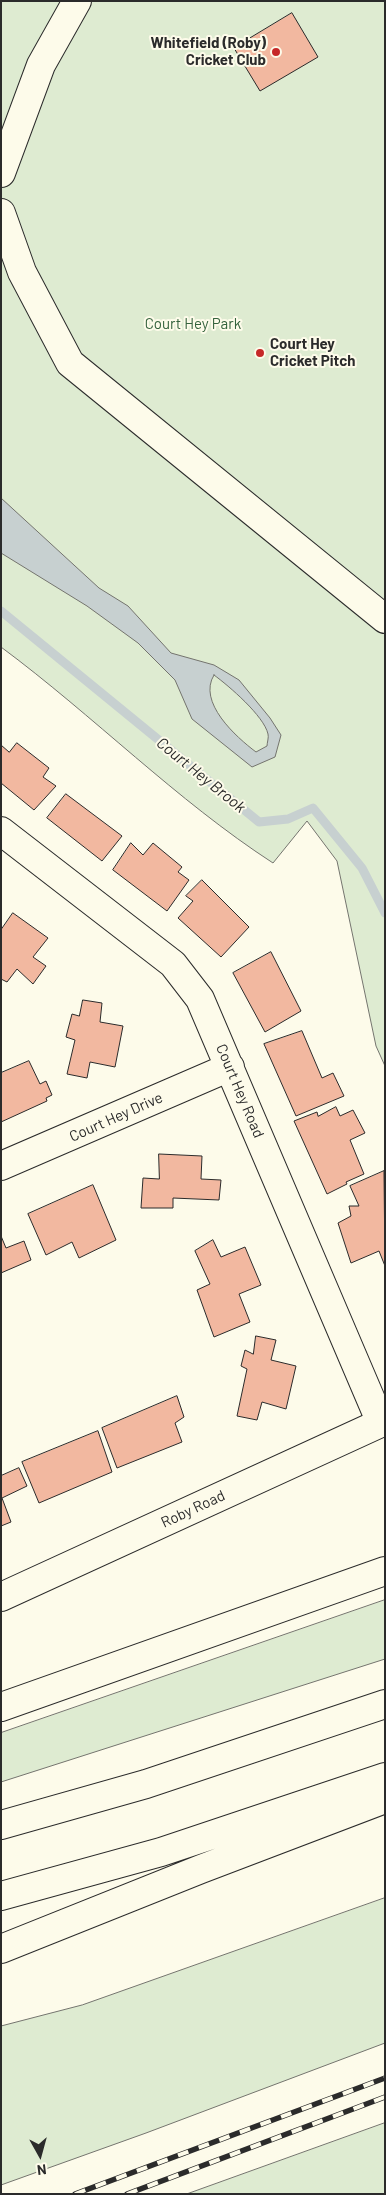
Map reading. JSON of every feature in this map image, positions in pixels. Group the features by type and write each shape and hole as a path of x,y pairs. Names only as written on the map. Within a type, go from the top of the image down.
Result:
{"main road":[{"path":"1,173 41,66 77,1"},
{"path":"1,213 22,272 70,363 385,618"},
{"name":"Court Hey Road","path":"1,831 173,964 200,999 383,1422"},
{"name":"Court Hey Drive","path":"1,1166 230,1067"},
{"name":"Roby Road","path":"1,1597 383,1422"},
{"path":"1,1707 385,1571"},
{"path":"1,1825 146,1784 385,1704"},
{"path":"1,1896 161,1852 385,1777"},
{"path":"1,1950 201,1869 385,1799"}],"green space":[{"name":"Court Hey Park","path":"1,1 385,1 385,1066 376,1046 337,861 307,821 273,863 237,838 169,785 1,647"},
{"path":"385,1600 385,1659 1,1782 1,1733"},
{"path":"385,1898 385,2043 146,2133 1,2185 1,2026 82,2005"},
{"path":"385,2123 385,2194 187,2194"}],"shaded area":[{"path":"1,498 99,588 128,606 171,653 214,665 239,680 270,718 281,735 275,757 252,767 192,719 175,680 138,643 87,606 1,553","holes":["214,675 237,694 260,719 268,734 267,746 256,752 229,728 221,718 211,696 210,685"]}],"building":[{"name":"Whitefield (Roby) Cricket Club","path":"292,13 318,57 260,91 234,48"},
{"path":"17,743 49,768 43,777 56,786 34,810 1,783 1,745 9,752"},
{"path":"66,794 122,836 102,861 47,818"},
{"path":"131,843 143,855 153,843 182,867 178,872 189,880 167,911 113,870"},
{"path":"202,880 249,927 221,957 178,918 193,901 186,896"},
{"path":"13,913 48,938 33,957 46,966 33,984 17,969 7,982 1,979 1,930"},
{"path":"271,952 301,1011 265,1032 233,973"},
{"path":"83,1000 102,1003 100,1022 123,1026 115,1067 90,1062 87,1078 67,1074 75,1040 66,1037 72,1014 79,1016"},
{"path":"302,1031 322,1078 333,1073 344,1096 296,1116 264,1044"},
{"path":"29,1061 40,1084 46,1081 52,1095 46,1098 47,1101 1,1122 1,1073"},
{"path":"336,1107 340,1116 353,1110 365,1133 350,1140 364,1174 346,1182 347,1184 327,1194 294,1121 317,1112 318,1116"},
{"path":"159,1154 202,1156 201,1179 221,1180 219,1200 173,1198 173,1208 141,1208 143,1178 159,1179"},
{"path":"384,1171 385,1266 379,1251 351,1263 338,1223 351,1216 349,1206 359,1206 350,1186"},
{"path":"93,1185 116,1240 79,1258 72,1242 46,1255 28,1214"},
{"path":"1,1236 6,1248 24,1241 31,1260 1,1273"},
{"path":"213,1240 221,1257 245,1247 261,1285 239,1294 250,1322 214,1337 197,1290 210,1284 195,1251"},
{"path":"256,1336 276,1340 271,1360 296,1366 286,1409 262,1402 257,1420 237,1416 247,1369 241,1366 245,1350 253,1354"},
{"path":"177,1396 184,1417 175,1423 182,1442 117,1468 102,1428"},
{"path":"98,1431 112,1472 39,1503 22,1462"},
{"path":"19,1468 27,1486 2,1498 11,1522 1,1526 1,1476"}],"waterway":[{"name":"Court Hey Brook","path":"1,611 259,822 288,819 313,808 362,868 385,913"}],"railway":[{"path":"75,2194 385,2078"},
{"path":"127,2194 385,2097"}],"place":[{"name":"Whitefield (Roby) Cricket Club","path":"276,52"},
{"name":"Court Hey Cricket Pitch","path":"260,353"}]}
